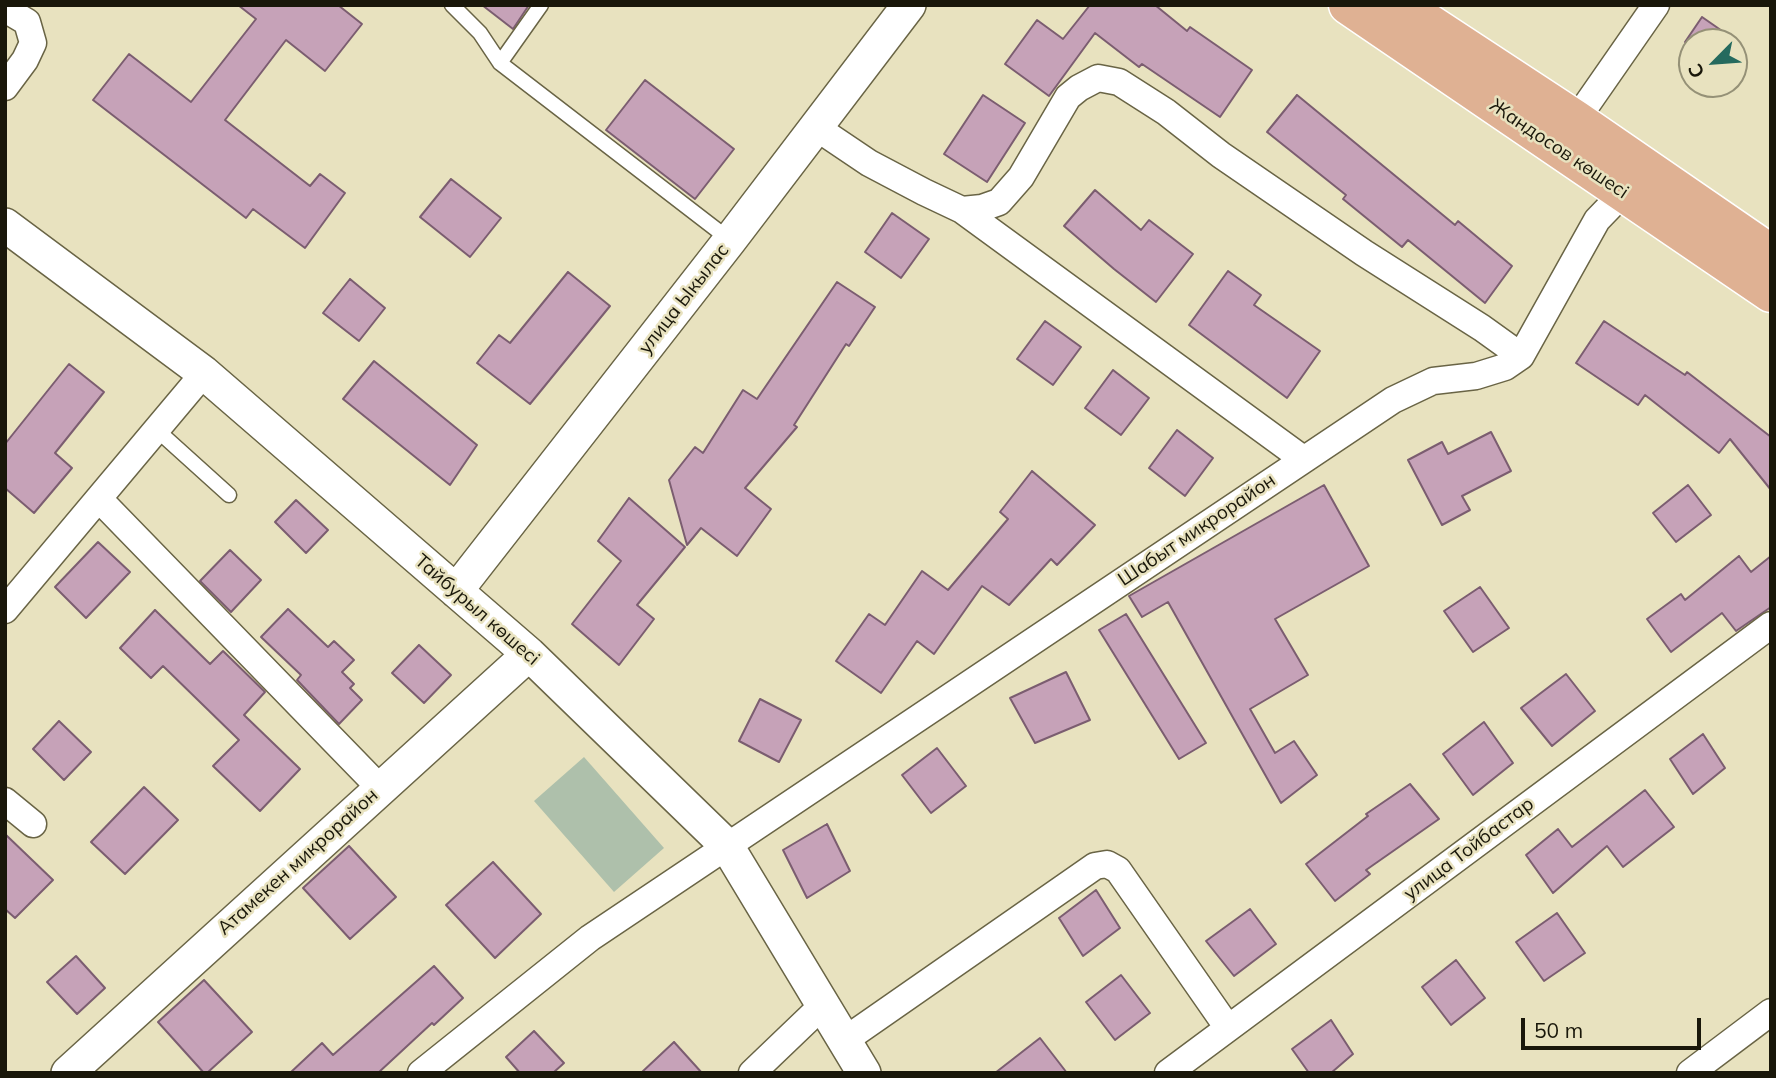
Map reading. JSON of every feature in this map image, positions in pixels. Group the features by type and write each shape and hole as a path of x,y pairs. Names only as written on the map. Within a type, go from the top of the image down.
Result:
{"main road":[{"name":"Жандосов көшесі","path":"1348,5 1771,254"},
{"name":"Жандосов көшесі","path":"1401,5 1567,134 1623,193 1771,293"}],"street":[{"name":"улица Ыкылас","path":"456,591 817,128 909,5"},
{"path":"1567,134 1656,5"},
{"path":"5,9 27,22 33,43 25,60 5,87"},
{"path":"962,210 982,208 999,202 1021,177 1068,97 1079,88 1098,78 1119,82 1166,112 1221,155 1419,290 1482,328 1521,356 1597,220 1623,193"},
{"path":"817,128 869,163 962,210 1303,459"},
{"name":"Тайбурыл көшесі","path":"5,225 204,373 529,654 727,846 864,1073"},
{"name":"Шабыт микрорайон","path":"421,1073 590,938 1393,400 1433,381 1476,376 1505,367 1521,356"},
{"path":"5,610 204,373"},
{"path":"99,499 380,788"},
{"name":"улица Тойбастар","path":"1168,1073 1771,625"},
{"name":"Атамекен микрорайон","path":"68,1073 529,654"},
{"path":"5,801 33,824"},
{"path":"845,1040 1095,866 1107,864 1118,870 1228,1028"},
{"path":"751,1073 824,1004"},
{"path":"1690,1073 1771,1012"}],"lane":[{"path":"452,5 480,33 500,63 730,240"},
{"path":"500,63 541,5"},
{"path":"157,430 229,495"}],"green space":[{"path":"584,757 664,848 614,892 534,801"}],"building":[{"path":"238,5 338,5 362,24 325,71 286,40 225,120 310,186 320,174 345,193 305,248 253,209 246,218 93,100 129,54 191,102 256,19"},
{"path":"482,5 529,5 513,29"},
{"path":"1090,5 1155,5 1187,31 1190,27 1252,70 1220,117 1142,64 1139,67 1095,33 1049,96 1005,64 1037,20 1063,39"},
{"path":"1702,17 1718,28 1695,28"},
{"path":"645,80 734,149 695,199 606,130"},
{"path":"983,95 1025,123 987,182 944,154"},
{"path":"1297,95 1455,225 1458,221 1512,266 1485,303 1408,240 1402,247 1343,199 1346,195 1267,132"},
{"path":"451,179 501,218 470,257 420,217"},
{"path":"1095,190 1141,230 1149,220 1193,254 1156,302 1064,226"},
{"path":"892,213 929,239 901,278 865,252"},
{"path":"1228,271 1261,295 1254,305 1320,351 1287,398 1189,325"},
{"path":"568,272 610,306 530,404 477,363 499,335 510,343"},
{"path":"350,279 385,308 359,341 323,313"},
{"path":"837,282 875,307 849,346 846,344 794,425 797,427 745,488 771,509 737,556 701,528 687,545 669,480 695,447 703,453 743,390 757,399"},
{"path":"1045,321 1081,347 1053,385 1017,359"},
{"path":"1604,321 1685,375 1687,372 1771,437 1771,490 1730,439 1719,453 1645,395 1638,405 1576,363"},
{"path":"374,361 477,445 450,485 343,399"},
{"path":"69,364 104,392 55,453 72,468 34,513 5,488 5,444"},
{"path":"1113,370 1149,398 1121,435 1085,408"},
{"path":"1177,430 1213,458 1185,496 1149,468"},
{"path":"1491,432 1511,471 1462,496 1470,510 1442,525 1408,460 1442,442 1448,454"},
{"path":"1032,471 1095,525 1057,565 1051,559 1009,605 982,586 934,654 917,641 881,693 836,661 869,614 885,625 922,571 948,590 1008,519 1000,512"},
{"path":"1324,485 1369,566 1275,619 1308,675 1250,709 1275,753 1294,741 1317,775 1281,803 1168,602 1142,617 1129,596"},
{"path":"1688,485 1711,515 1676,542 1653,513"},
{"path":"629,498 685,547 637,605 654,619 619,665 572,624 621,561 598,541"},
{"path":"296,500 328,530 306,553 275,522"},
{"path":"98,542 130,572 86,618 55,587"},
{"path":"230,550 261,580 231,612 200,581"},
{"path":"1739,556 1751,572 1771,556 1771,607 1736,631 1722,613 1671,652 1647,619 1681,594 1685,600"},
{"path":"1480,587 1509,628 1473,652 1444,611"},
{"path":"288,609 328,647 334,641 354,660 342,672 354,684 350,688 362,700 339,724 297,680 301,675 261,637"},
{"path":"155,610 210,664 223,651 265,692 244,715 300,769 260,811 213,766 239,740 163,666 151,678 120,648"},
{"path":"1126,614 1206,743 1179,759 1099,630"},
{"path":"419,645 451,675 424,703 392,673"},
{"path":"1066,672 1090,720 1035,743 1010,698"},
{"path":"1566,674 1595,711 1552,746 1521,708"},
{"path":"760,699 801,720 779,762 739,741"},
{"path":"59,721 91,752 64,780 33,749"},
{"path":"1484,722 1513,763 1473,795 1443,754"},
{"path":"1703,734 1725,768 1693,794 1670,759"},
{"path":"937,748 966,786 931,813 902,775"},
{"path":"1410,784 1439,819 1366,870 1370,874 1335,901 1306,864 1368,816 1366,814"},
{"path":"144,787 178,820 125,874 91,842"},
{"path":"1645,790 1674,827 1623,867 1607,846 1553,893 1526,855 1558,829 1572,847"},
{"path":"827,824 850,871 807,898 783,850"},
{"path":"5,834 53,880 15,918 5,909"},
{"path":"349,846 396,897 350,939 303,888"},
{"path":"493,862 541,914 495,958 446,905"},
{"path":"1096,890 1120,928 1083,956 1059,918"},
{"path":"1250,909 1276,944 1234,976 1206,941"},
{"path":"1557,913 1585,953 1544,981 1516,942"},
{"path":"76,956 105,988 77,1014 47,982"},
{"path":"1456,960 1485,998 1451,1025 1422,987"},
{"path":"434,966 463,998 378,1073 290,1073 322,1043 333,1055"},
{"path":"1121,975 1150,1013 1115,1040 1086,1002"},
{"path":"204,980 252,1032 207,1073 204,1073 158,1022"},
{"path":"1331,1020 1353,1054 1331,1073 1309,1073 1292,1049"},
{"path":"534,1031 564,1063 553,1073 520,1073 506,1057"},
{"path":"1040,1038 1067,1073 995,1073"},
{"path":"674,1042 702,1073 641,1073"}]}
